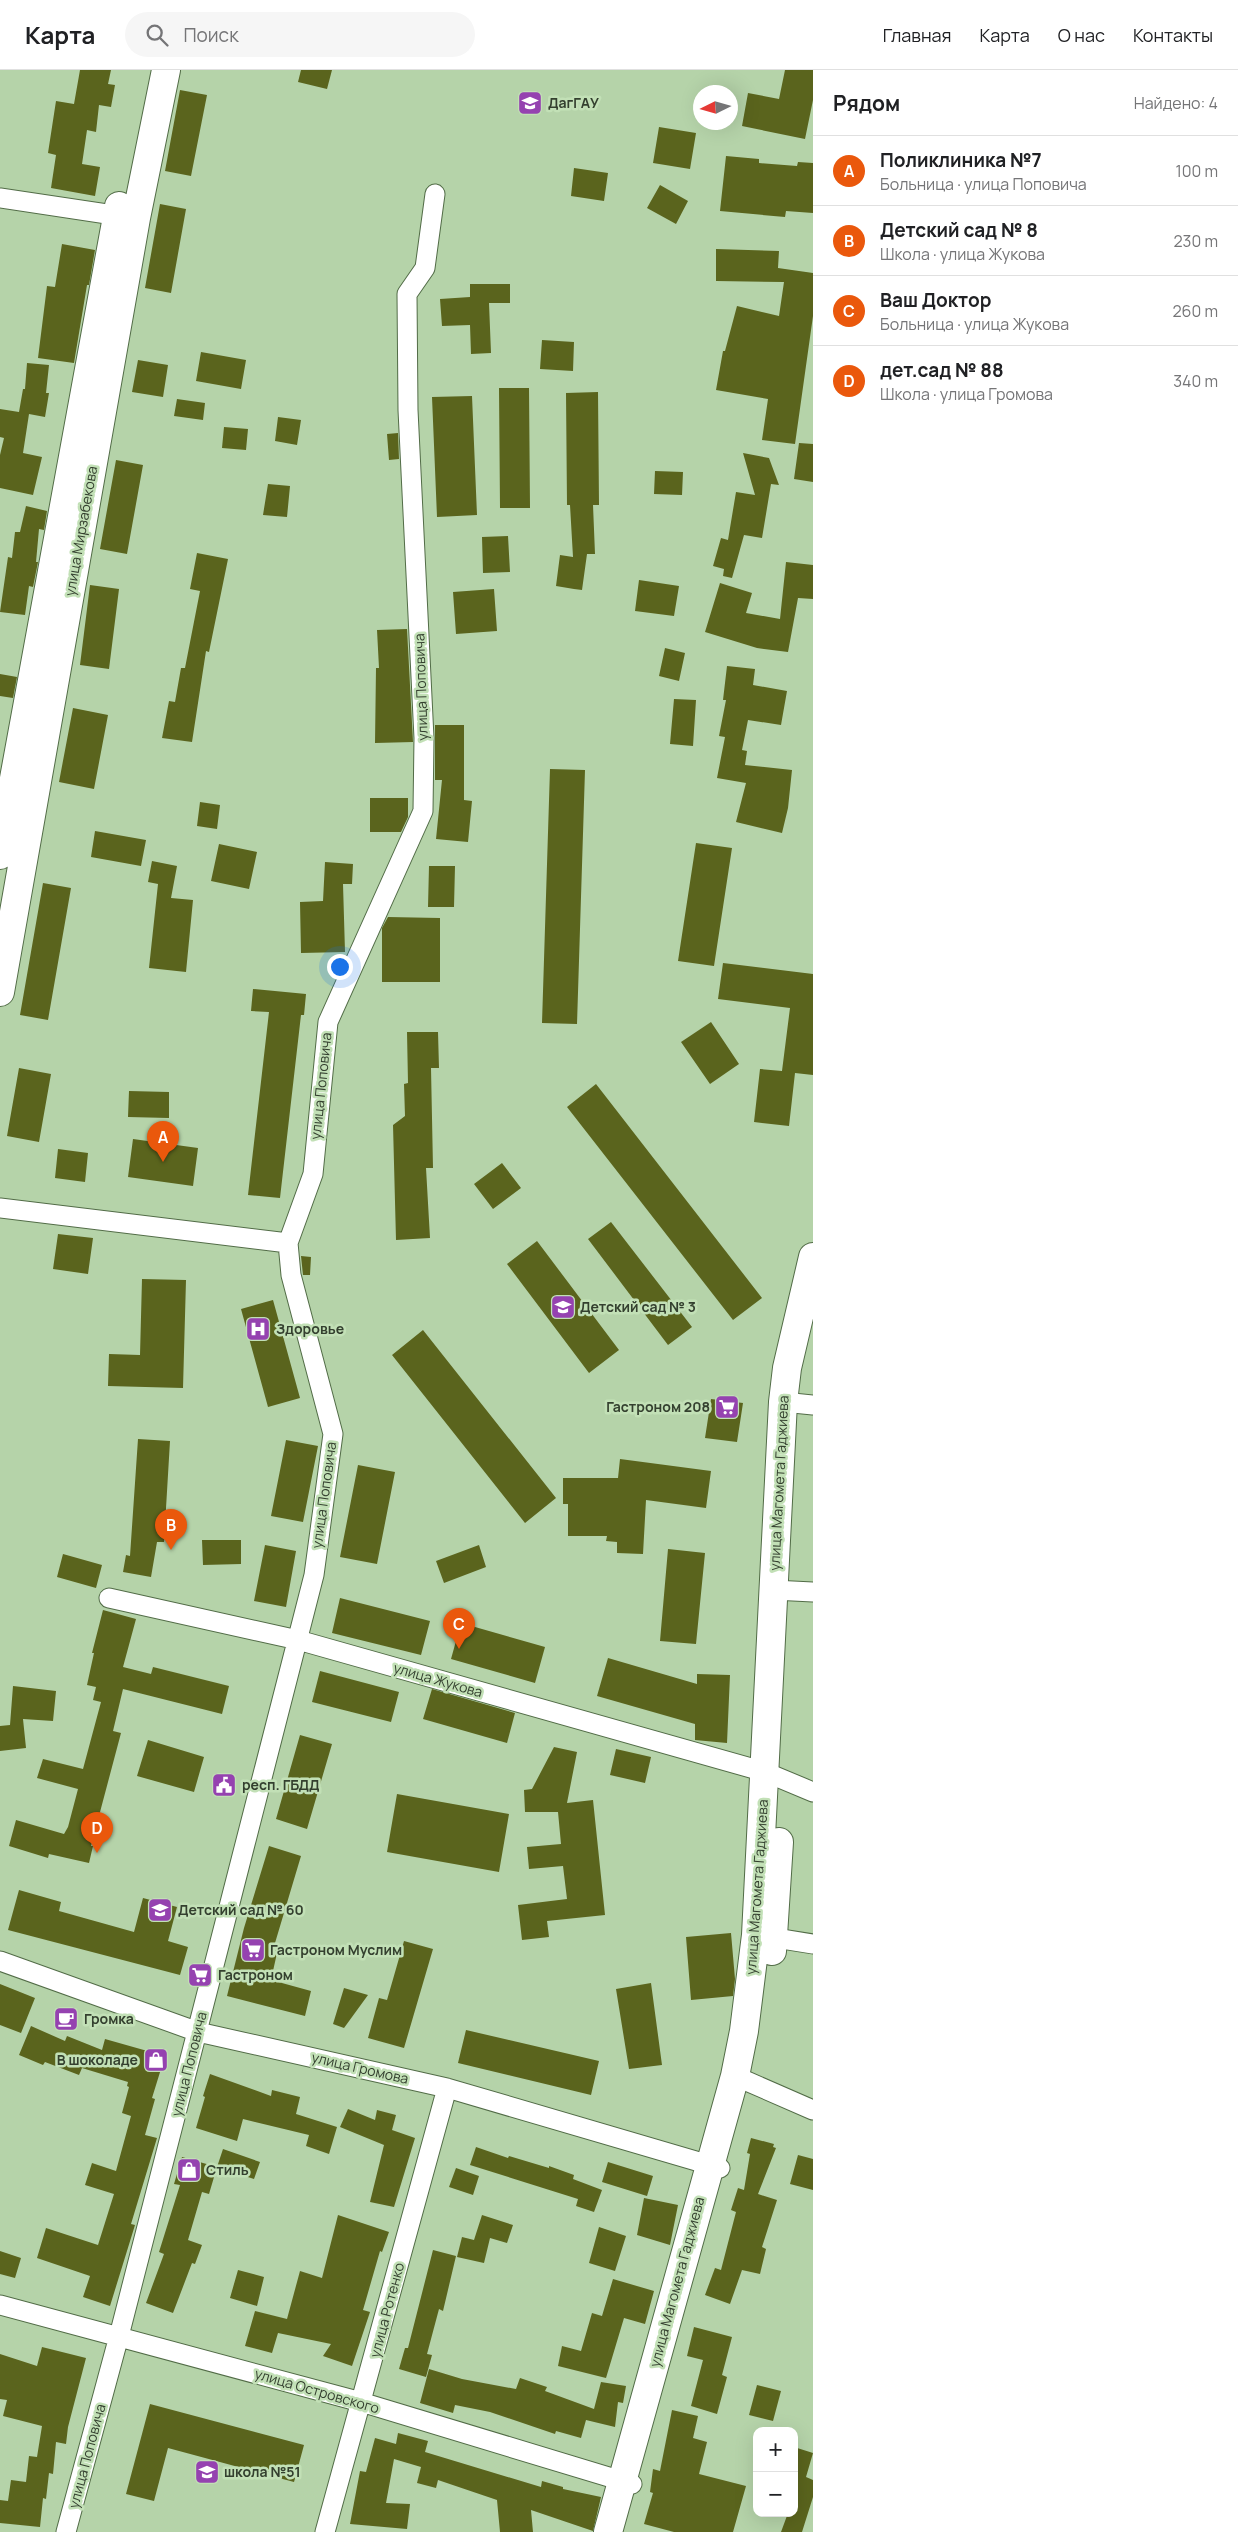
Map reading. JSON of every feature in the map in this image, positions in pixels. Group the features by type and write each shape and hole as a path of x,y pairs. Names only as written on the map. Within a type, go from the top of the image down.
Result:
{"main road":[{"name":"улица Мирзабекова","path":"0,992 148,70"},
{"name":"улица Мирзабекова","path":"0,855 126,216 166,70"},
{"name":"улица Магомета Гаджиева","path":"798,1404 787,1368 813,1257"},
{"name":"улица Магомета Гаджиева","path":"618,2532 627,2483 741,2077 765,1937 773,1774 778,1591 786,1529 800,1368 813,1316"},
{"name":"улица Магомета Гаджиева","path":"608,2532 627,2483"}],"street":[{"name":"улица Поповича","path":"66,2532 198,2032 314,1575 333,1434 291,1275 288,1243 312,1174 328,1022 423,810 424,738 408,410 407,294 425,268 435,194"},
{"path":"0,198 126,216"},
{"path":"0,1208 288,1243"},
{"path":"778,1591 813,1592"},
{"name":"улица Жукова","path":"109,1598 298,1640 773,1774 813,1792"},
{"path":"765,1937 813,1944"},
{"name":"улица Громова","path":"0,1961 198,2032 447,2088 716,2166"},
{"path":"741,2077 813,2110"},
{"name":"улица Ротенко","path":"325,2532 447,2088"},
{"name":"улица Островского","path":"0,2305 361,2402 627,2483"}],"building":[{"path":"80,70 111,70 108,84 115,85 111,107 99,105 96,132 87,130 82,164 100,167 95,196 51,188 56,155 48,153 56,101 74,104"},
{"path":"301,70 332,70 327,89 298,82"},
{"path":"785,70 813,70 813,100 805,139 742,126 748,93 779,99"},
{"path":"180,90 207,95 191,176 165,171"},
{"path":"659,127 696,133 690,169 653,163"},
{"path":"726,156 759,159 759,163 797,166 798,162 813,163 813,213 786,211 785,217 720,211"},
{"path":"574,168 608,173 604,201 571,196"},
{"path":"660,185 688,201 676,224 647,208"},
{"path":"160,204 186,209 171,293 145,288"},
{"path":"62,244 95,250 74,363 38,358 47,286 55,287"},
{"path":"716,249 779,251 778,268 813,273 813,316 795,444 762,440 768,399 716,390 723,351 725,351 737,306 779,316 784,282 716,281"},
{"path":"470,284 510,284 510,303 489,303 491,353 471,354 470,325 442,326 440,299 470,297"},
{"path":"542,340 574,342 573,371 540,369"},
{"path":"201,352 246,360 241,389 196,381"},
{"path":"138,360 168,365 163,397 132,392"},
{"path":"27,363 49,365 46,393 49,393 45,417 29,414 23,453 42,457 33,495 0,488 0,455 4,438 0,437 0,409 19,412 23,389 25,389"},
{"path":"499,388 529,388 530,508 500,508"},
{"path":"598,392 599,505 593,505 595,554 587,554 582,590 556,586 560,555 573,557 570,505 567,505 566,393"},
{"path":"472,396 477,515 437,517 432,397"},
{"path":"177,399 205,403 203,420 174,416"},
{"path":"278,417 301,420 297,445 275,441"},
{"path":"224,427 248,429 246,450 222,448"},
{"path":"398,433 399,459 389,460 387,434"},
{"path":"799,443 813,444 813,482 794,479"},
{"path":"743,453 769,458 779,485 771,484 762,538 744,535 732,578 723,576 724,569 713,566 721,538 728,540 736,492 755,495"},
{"path":"116,460 143,465 127,554 100,549"},
{"path":"655,471 683,472 682,495 654,494"},
{"path":"268,484 290,486 287,517 263,515"},
{"path":"26,506 47,511 44,530 39,529 36,562 38,562 33,587 29,586 25,615 0,612 8,557 12,558 15,532 20,532"},
{"path":"508,536 510,572 483,573 482,537"},
{"path":"197,553 228,559 209,652 206,651 192,742 162,738 169,701 175,702 181,668 185,668 200,591 190,589"},
{"path":"786,562 813,565 813,599 798,598 788,652 757,648 705,632 720,583 752,593 746,613 780,619"},
{"path":"639,580 679,586 674,616 635,611"},
{"path":"90,585 119,589 109,669 80,665"},
{"path":"494,589 497,631 456,634 453,592"},
{"path":"407,629 413,742 375,743 376,668 379,668 377,630"},
{"path":"665,648 685,653 679,681 659,676"},
{"path":"727,666 755,669 753,685 787,691 781,725 748,720 742,750 747,751 745,765 792,770 788,808 782,833 736,822 746,783 717,778 725,737 719,736 726,700 723,700"},
{"path":"0,674 17,677 13,698 0,696"},
{"path":"674,699 696,700 693,746 670,744"},
{"path":"73,708 108,715 94,789 59,782"},
{"path":"435,725 464,725 464,800 472,801 468,842 436,839 442,780 435,780"},
{"path":"550,769 585,770 577,1024 542,1023"},
{"path":"370,798 408,798 408,817 401,832 370,832"},
{"path":"200,802 220,805 217,829 197,826"},
{"path":"95,831 146,840 141,866 91,857"},
{"path":"696,843 732,848 714,966 678,961"},
{"path":"219,844 257,852 249,889 211,881"},
{"path":"152,861 177,866 171,898 193,900 186,972 149,968 158,884 148,882"},
{"path":"325,862 353,864 352,884 343,884 345,952 301,953 300,902 323,901"},
{"path":"429,866 455,866 454,907 428,907"},
{"path":"43,883 71,888 48,1020 20,1015"},
{"path":"388,917 440,918 440,982 382,982 382,928"},
{"path":"723,963 813,974 813,1075 795,1073 789,1126 754,1122 760,1069 782,1071 790,1008 718,999"},
{"path":"253,989 306,994 304,1015 301,1015 280,1198 248,1195 269,1012 251,1011"},
{"path":"711,1022 739,1064 710,1084 681,1042"},
{"path":"407,1032 438,1032 439,1068 431,1068 433,1168 426,1168 430,1238 396,1240 393,1125 405,1116 404,1084 408,1083"},
{"path":"19,1068 51,1074 39,1142 7,1136"},
{"path":"596,1084 762,1298 733,1320 567,1107"},
{"path":"129,1091 169,1092 169,1118 128,1117"},
{"path":"133,1139 198,1148 193,1186 128,1177"},
{"path":"58,1149 88,1153 85,1182 55,1178"},
{"path":"502,1163 521,1188 493,1209 474,1184"},
{"path":"611,1222 692,1327 668,1345 588,1239"},
{"path":"58,1234 93,1238 88,1274 53,1269"},
{"name":"Детский сад № 3","path":"537,1241 619,1350 589,1373 507,1264"},
{"path":"301,1256 311,1257 310,1275 303,1275"},
{"path":"142,1279 186,1280 183,1388 108,1386 109,1354 140,1355"},
{"path":"273,1300 300,1398 268,1407 241,1309"},
{"path":"423,1330 556,1498 525,1523 392,1355"},
{"path":"711,1399 743,1403 737,1442 705,1438"},
{"path":"138,1439 170,1441 164,1542 157,1542 151,1577 123,1572 126,1555 130,1556"},
{"path":"286,1440 318,1446 303,1522 271,1516"},
{"path":"620,1459 711,1471 706,1508 646,1500 643,1554 617,1553 617,1542 606,1541 607,1536 568,1536 568,1504 563,1504 563,1478 618,1478"},
{"path":"358,1465 395,1472 377,1564 340,1557"},
{"path":"202,1540 241,1540 241,1564 203,1565"},
{"path":"265,1545 296,1551 286,1607 254,1601"},
{"path":"479,1545 486,1567 444,1583 436,1561"},
{"path":"668,1549 705,1553 696,1644 660,1641"},
{"path":"63,1554 102,1565 96,1588 57,1577"},
{"path":"340,1598 430,1621 421,1655 332,1633"},
{"path":"103,1610 136,1619 123,1667 151,1674 153,1667 229,1686 222,1714 123,1689 113,1731 121,1733 91,1846 93,1846 89,1863 49,1854 48,1858 9,1846 16,1820 64,1834 68,1827 78,1789 37,1778 43,1759 83,1769 101,1702 93,1700 96,1687 87,1685 94,1653 92,1653"},
{"path":"461,1623 545,1647 535,1683 451,1659"},
{"path":"608,1658 697,1684 697,1674 730,1675 727,1743 695,1740 695,1724 597,1696"},
{"path":"320,1671 399,1692 391,1722 312,1702"},
{"path":"13,1686 56,1691 53,1721 23,1719 26,1748 0,1751 0,1726 10,1725"},
{"path":"432,1689 515,1713 507,1743 423,1719"},
{"path":"300,1735 332,1744 307,1829 276,1819"},
{"path":"148,1740 204,1757 194,1792 137,1776"},
{"path":"554,1747 577,1752 567,1803 593,1800 605,1915 547,1921 549,1937 522,1940 518,1905 567,1899 563,1866 529,1869 527,1847 561,1844 558,1812 525,1812 524,1790 532,1789"},
{"path":"616,1749 651,1757 645,1783 610,1775"},
{"path":"397,1794 509,1814 499,1872 387,1852"},
{"path":"269,1846 301,1856 275,1943 279,1944 271,1980 311,1991 305,2016 227,1996 244,1928"},
{"path":"19,1890 61,1902 59,1911 134,1932 143,1898 177,1907 168,1941 188,1947 180,1975 8,1930"},
{"path":"731,1933 735,1979 733,1996 691,2000 686,1937"},
{"path":"404,1941 433,1949 404,2048 368,2038 379,1998 387,2000"},
{"path":"651,1983 662,2065 629,2069 616,1989"},
{"path":"0,1984 35,1998 21,2033 0,2025"},
{"path":"344,1988 368,1995 344,2028 333,2024"},
{"path":"31,2026 65,2041 67,2036 102,2050 105,2039 165,2056 152,2098 155,2099 145,2135 157,2138 131,2224 135,2225 110,2306 83,2297 90,2276 37,2258 46,2228 98,2245 114,2194 85,2185 92,2163 116,2171 131,2116 122,2113 129,2087 127,2086 128,2082 82,2068 79,2075 45,2062 43,2065 19,2055"},
{"path":"466,2030 599,2061 591,2095 458,2063"},
{"path":"210,2074 271,2096 272,2090 300,2097 296,2114 337,2127 329,2154 306,2146 309,2135 243,2119 237,2141 196,2128"},
{"path":"348,2109 375,2120 377,2110 396,2115 392,2130 415,2138 394,2207 370,2202 384,2145 340,2127"},
{"path":"751,2138 774,2144 773,2147 776,2148 758,2194 777,2200 762,2247 766,2249 760,2274 742,2270 730,2304 705,2295 715,2268 721,2270 736,2212 731,2210 738,2188 744,2190 750,2154 747,2153"},
{"path":"476,2147 508,2158 509,2156 549,2168 549,2166 574,2175 573,2179 602,2190 594,2212 576,2206 578,2199 470,2165"},
{"path":"223,2149 260,2162 254,2179 217,2167"},
{"path":"798,2155 813,2159 813,2190 790,2184"},
{"path":"182,2157 217,2167 209,2194 202,2192 188,2240 202,2245 195,2264 192,2263 173,2313 146,2303 164,2254 159,2252 180,2185 174,2184"},
{"path":"608,2162 653,2176 647,2196 602,2182"},
{"path":"456,2168 479,2176 473,2195 449,2187"},
{"path":"644,2198 678,2205 670,2245 637,2235"},
{"path":"338,2215 389,2232 382,2252 380,2251 363,2310 370,2312 352,2366 323,2356 331,2344 278,2333 272,2353 245,2346 255,2311 287,2319 300,2271 322,2278"},
{"path":"482,2215 513,2225 507,2243 490,2238 484,2263 457,2257 462,2237 474,2240"},
{"path":"599,2227 626,2236 615,2271 589,2263"},
{"path":"433,2250 456,2256 443,2311 439,2309 427,2354 432,2355 426,2377 399,2369 405,2348 408,2348"},
{"path":"0,2251 21,2258 15,2278 0,2274"},
{"path":"238,2270 264,2277 257,2306 230,2298"},
{"path":"613,2279 654,2291 645,2324 624,2318 606,2378 558,2366 562,2346 581,2351 592,2313 602,2316"},
{"path":"694,2327 732,2337 722,2375 727,2377 717,2414 691,2406 703,2360 687,2356"},
{"path":"42,2347 86,2358 68,2427 66,2444 56,2442 53,2474 49,2473 46,2499 43,2498 40,2527 0,2523 0,2500 8,2501 11,2480 26,2482 29,2456 37,2457 42,2426 3,2416 7,2400 0,2399 0,2354 37,2366"},
{"path":"429,2369 462,2379 516,2389 520,2378 547,2387 545,2391 594,2409 601,2382 626,2386 623,2403 618,2402 615,2427 586,2420 581,2438 556,2431 555,2434 490,2412 455,2405 453,2413 420,2403"},
{"path":"757,2385 781,2391 773,2421 749,2415"},
{"path":"150,2404 304,2445 294,2482 168,2448 154,2501 126,2494"},
{"path":"672,2410 698,2416 693,2438 707,2442 699,2474 746,2486 733,2532 674,2532 644,2524 653,2493 650,2492 653,2469 660,2471"},
{"path":"398,2433 428,2441 425,2452 541,2487 542,2481 563,2487 563,2489 601,2497 593,2531 531,2510 533,2532 500,2532 497,2500 438,2480 436,2488 417,2483 421,2467 394,2459 386,2503 410,2504 407,2529 350,2524 360,2471 366,2472 375,2438 396,2444"},
{"path":"798,2448 813,2453 806,2477 813,2480 813,2497 802,2532 781,2532 787,2517 798,2517"}],"place":[{"name":"ДагГАУ","path":"530,103"},
{"name":"Поликлиника №7","path":"163,1162"},
{"name":"Детский сад № 3","path":"563,1307"},
{"name":"Здоровье","path":"258,1329"},
{"name":"Гастроном 208","path":"727,1407"},
{"name":"Детский сад № 8","path":"171,1550"},
{"name":"Ваш Доктор","path":"459,1649"},
{"name":"респ. ГБДД","path":"224,1785"},
{"name":"дет.сад № 88","path":"97,1853"},
{"name":"Детский сад № 60","path":"160,1910"},
{"name":"Гастроном Муслим","path":"253,1950"},
{"name":"Гастроном","path":"200,1975"},
{"name":"Громка","path":"66,2019"},
{"name":"В шоколаде","path":"156,2060"},
{"name":"Стиль","path":"189,2170"},
{"name":"школа №51","path":"207,2472"}]}
